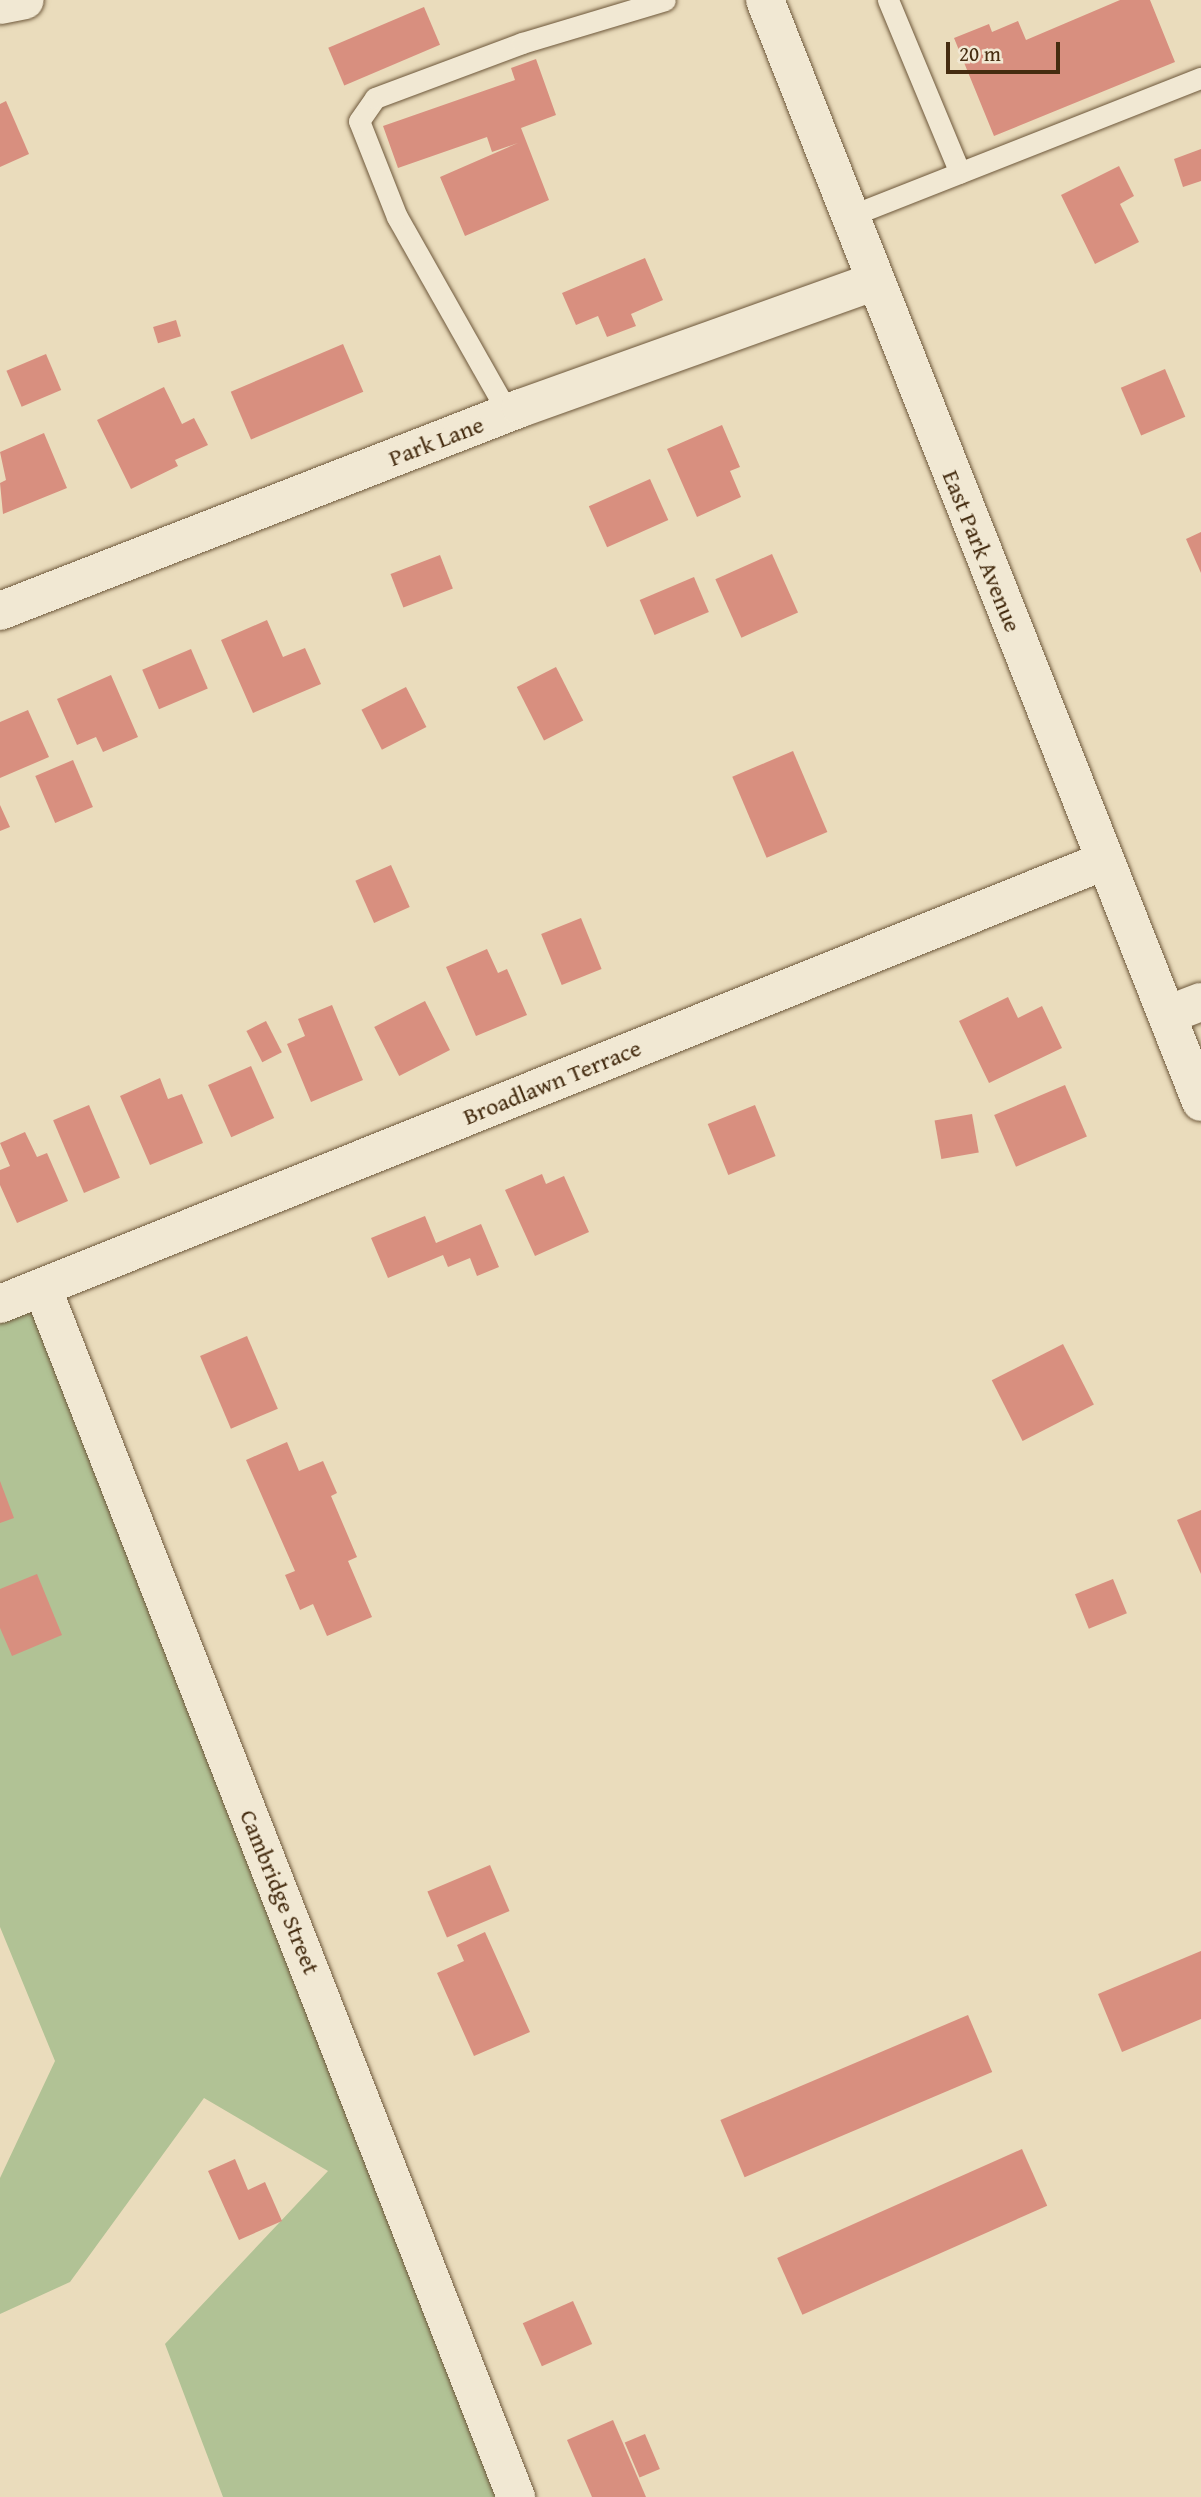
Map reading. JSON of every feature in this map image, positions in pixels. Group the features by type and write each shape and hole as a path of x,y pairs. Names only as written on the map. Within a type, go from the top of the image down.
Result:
{"street":[{"path":"0,5 25,0"},
{"name":"East Park Avenue","path":"765,0 1104,860 1184,1009 1201,1102"},
{"name":"Park Lane","path":"0,611 508,413 876,281"},
{"name":"Broadlawn Terrace","path":"0,1304 1104,860"},
{"name":"Cambridge Street","path":"42,1287 516,2497"}],"lane":[{"path":"508,413 397,217 359,121 375,98 522,43 665,0"},
{"path":"888,0 960,173"},
{"path":"850,216 1201,78"}],"green space":[{"path":"32,1277 515,2497 223,2497 165,2344 328,2171 204,2098 70,2282 0,2314 0,2178 55,2061 0,1927 0,1290"}],"building":[{"path":"1120,0 1150,0 1175,62 994,136 954,38 989,24 992,32 1018,21 1026,40"},
{"path":"424,7 440,45 344,85 328,48"},
{"path":"536,59 556,115 521,128 549,200 465,236 440,177 518,143 492,152 487,137 398,168 383,126 515,80 511,68"},
{"path":"6,101 29,154 0,167 0,104"},
{"path":"1201,149 1201,181 1183,187 1174,159"},
{"path":"1119,166 1134,196 1120,204 1139,242 1095,264 1061,195"},
{"path":"645,258 663,300 631,314 636,326 607,337 598,316 576,325 562,293"},
{"path":"176,320 181,336 158,343 153,327"},
{"path":"343,344 363,392 251,440 231,392"},
{"path":"46,354 61,390 22,407 6,371"},
{"path":"1165,369 1185,417 1141,436 1121,388"},
{"path":"164,387 182,424 194,418 208,445 175,460 178,466 131,489 97,420"},
{"path":"722,425 740,467 730,471 741,497 697,517 667,449"},
{"path":"44,433 67,488 3,514 0,483 6,480 0,452"},
{"path":"650,479 668,520 607,547 589,506"},
{"path":"1201,532 1201,573 1186,539"},
{"path":"772,554 798,612 741,638 715,579"},
{"path":"440,555 453,589 403,608 391,574"},
{"path":"694,577 709,612 655,635 640,600"},
{"path":"267,620 283,657 305,648 321,684 253,713 221,640"},
{"path":"191,649 208,689 159,709 142,670"},
{"path":"556,667 583,720 544,740 517,687"},
{"path":"111,675 138,737 103,752 96,737 77,745 57,699"},
{"path":"406,687 426,727 382,750 361,710"},
{"path":"28,710 49,757 0,778 0,722"},
{"path":"793,751 827,832 767,858 732,777"},
{"path":"73,760 93,807 55,823 35,776"},
{"path":"0,805 10,827 0,831"},
{"path":"391,865 410,907 374,923 355,881"},
{"path":"581,918 602,969 562,985 541,934"},
{"path":"487,949 498,973 507,969 527,1015 476,1036 446,967"},
{"path":"1008,997 1018,1018 1042,1006 1062,1048 989,1083 959,1021"},
{"path":"425,1001 450,1050 399,1076 374,1027"},
{"path":"332,1005 363,1080 311,1102 287,1044 305,1036 298,1019"},
{"path":"266,1021 282,1052 262,1062 246,1031"},
{"path":"251,1066 274,1118 231,1137 208,1085"},
{"path":"160,1078 168,1099 182,1094 203,1143 150,1165 120,1096"},
{"path":"1065,1085 1087,1137 1016,1167 994,1115"},
{"path":"89,1105 120,1178 84,1193 53,1120"},
{"path":"755,1105 776,1156 728,1175 708,1124"},
{"path":"972,1114 979,1152 941,1159 935,1121"},
{"path":"25,1132 37,1157 47,1153 68,1201 17,1223 0,1185 0,1170 10,1166 0,1143"},
{"path":"542,1174 546,1184 564,1176 589,1232 535,1256 505,1190"},
{"path":"425,1216 436,1243 481,1224 499,1267 477,1276 470,1258 448,1267 443,1255 388,1278 371,1238"},
{"path":"247,1336 278,1409 231,1429 200,1356"},
{"path":"1063,1344 1094,1405 1023,1441 992,1380"},
{"path":"287,1442 299,1471 323,1461 337,1493 331,1496 357,1557 348,1561 372,1617 327,1636 313,1604 300,1610 285,1575 295,1571 246,1460"},
{"path":"0,1481 14,1518 0,1523"},
{"path":"1201,1510 1201,1574 1177,1520"},
{"path":"37,1574 62,1635 12,1656 0,1628 0,1589"},
{"path":"1113,1579 1127,1613 1089,1629 1075,1594"},
{"path":"490,1865 510,1911 447,1938 427,1892"},
{"path":"485,1932 530,2032 474,2056 437,1973 464,1961 457,1945"},
{"path":"1201,1951 1201,2019 1122,2052 1098,1994"},
{"path":"968,2015 992,2072 745,2177 720,2120"},
{"path":"1022,2149 1047,2206 802,2315 777,2258"},
{"path":"235,2159 248,2190 265,2182 282,2221 239,2240 208,2171"},
{"path":"573,2301 592,2344 542,2366 523,2323"},
{"path":"613,2420 646,2497 592,2497 567,2440"},
{"path":"645,2434 660,2469 640,2478 625,2443"}]}
